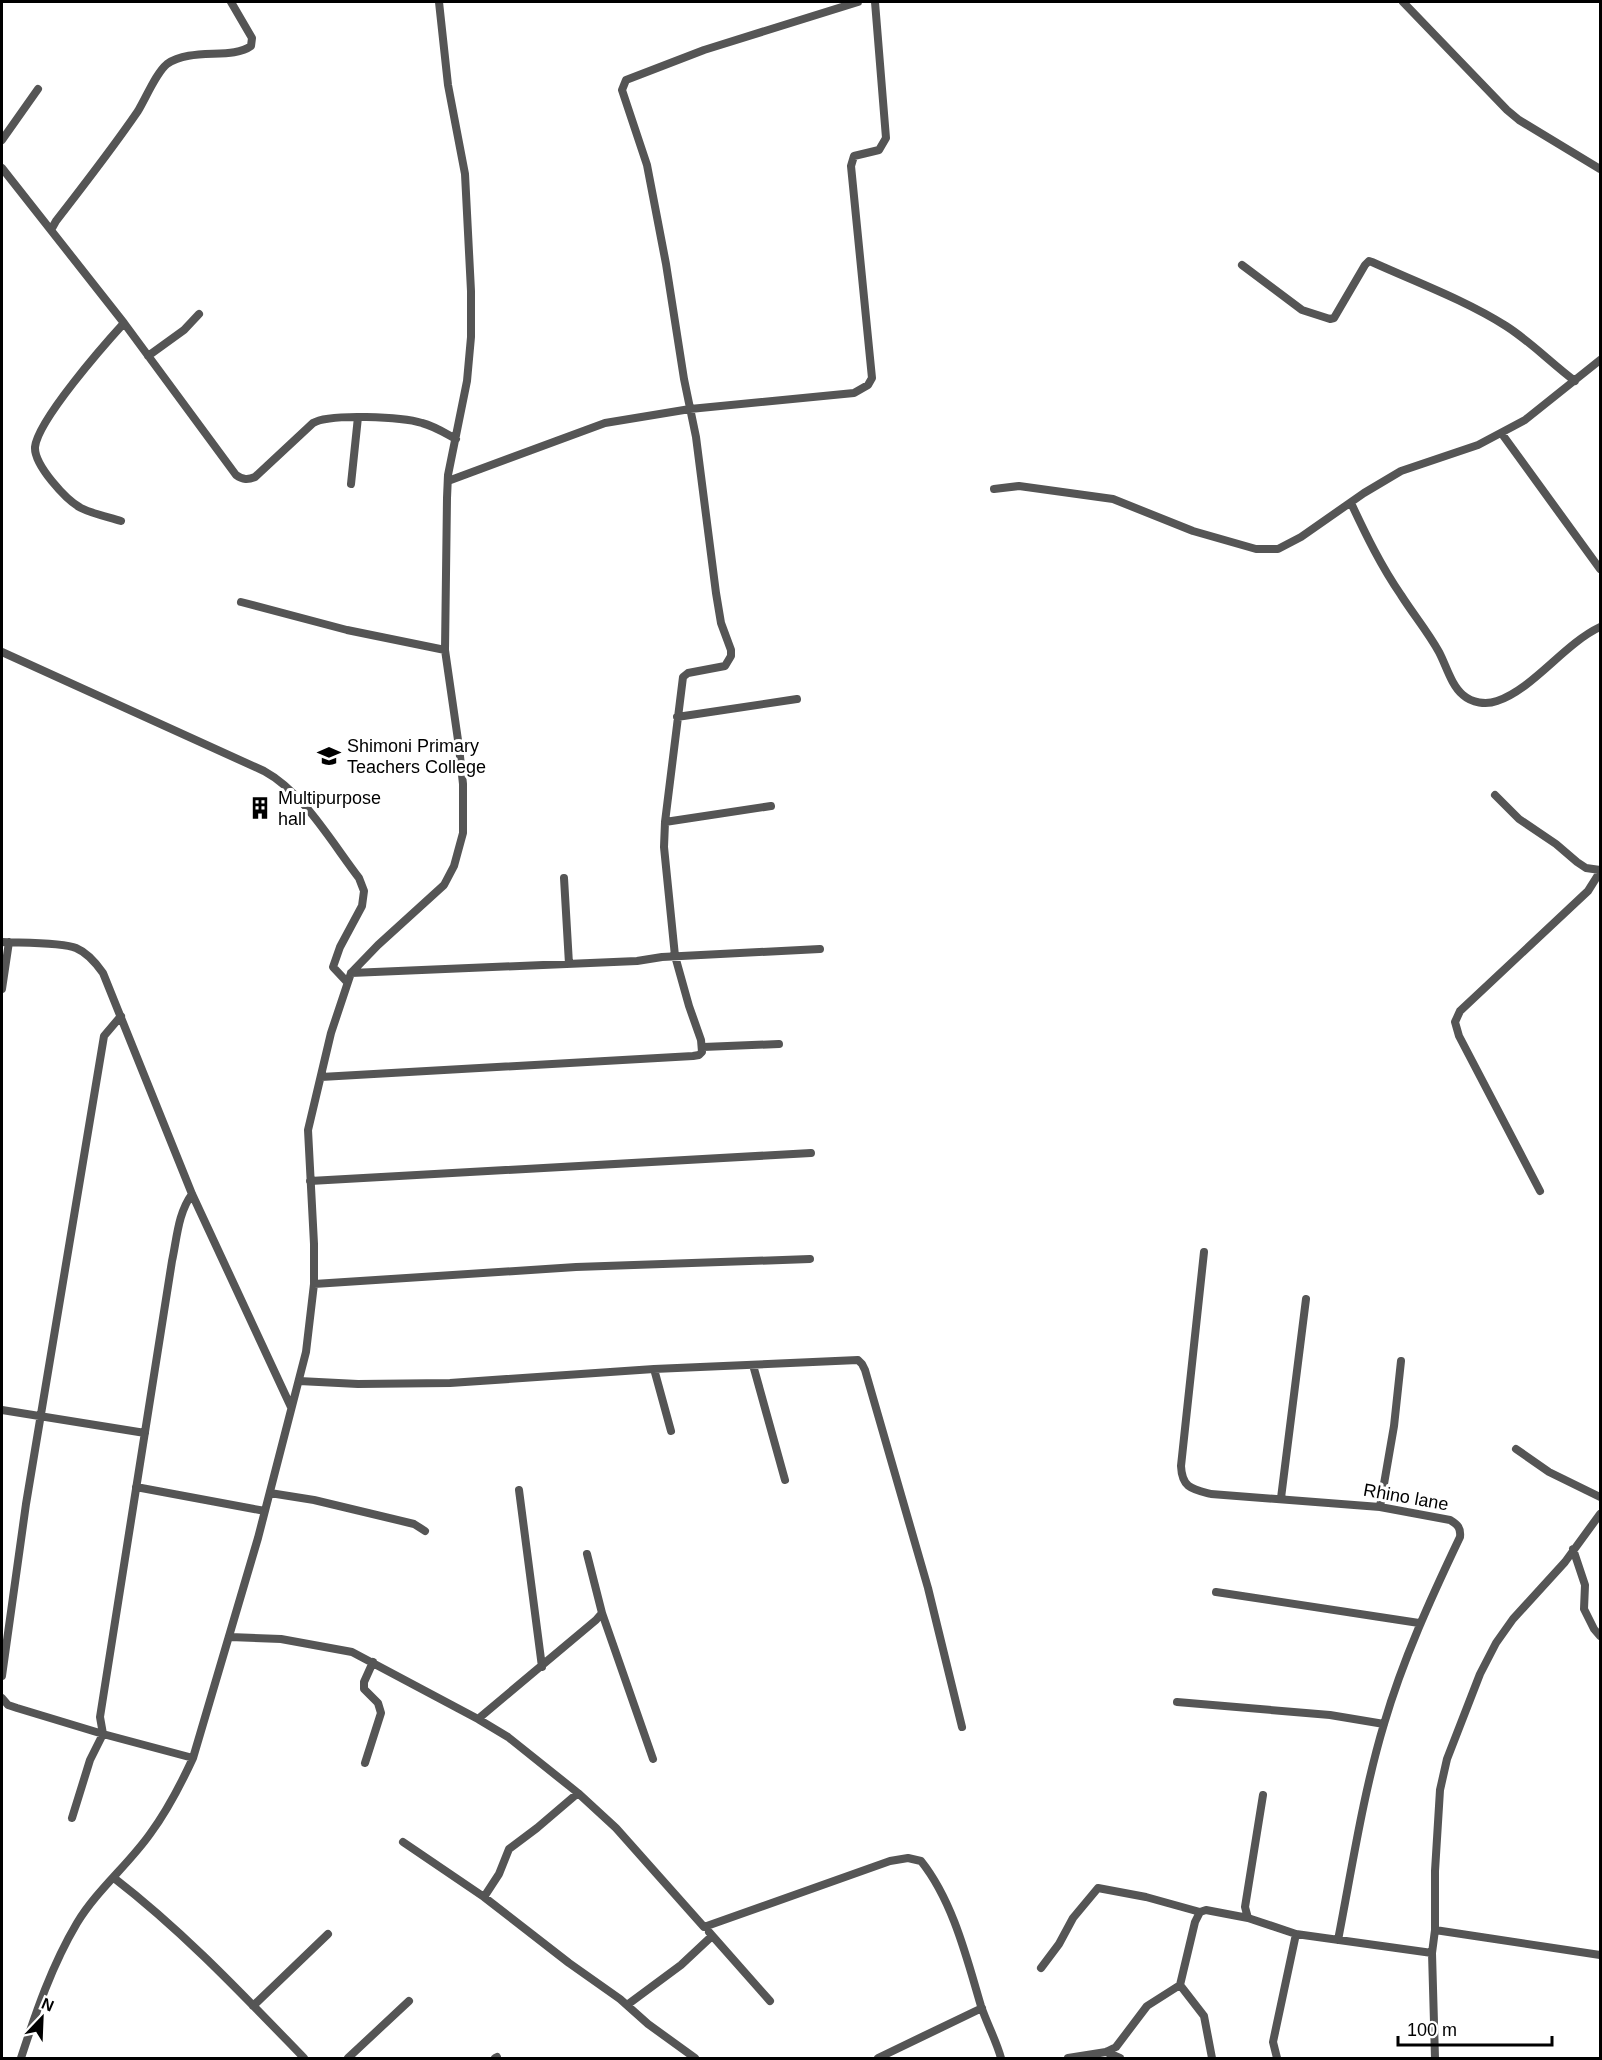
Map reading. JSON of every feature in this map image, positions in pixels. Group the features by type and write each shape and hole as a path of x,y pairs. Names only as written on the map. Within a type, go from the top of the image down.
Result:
{"street":[{"path":"51,230 138,110 164,67 194,54 234,52 251,46 252,38 231,2"},
{"path":"21,2058 48,1982 77,1923 96,1897 151,1834 193,1758 230,1637 306,1352 314,1284 308,1130 331,1033 349,978 378,945 444,885 450,876 463,833 463,784 445,650 448,481 467,381 471,337 471,291 465,174 448,85 439,2"},
{"path":"321,1077 693,1056 699,1055 703,1047 675,956 664,848 665,822 682,677 688,673 725,666 731,656 731,650 721,623 702,480 647,165 622,85 626,80 704,50 858,2"},
{"path":"448,481 605,423 690,409 854,393 868,385 872,378 851,166 854,156 879,150 886,138 875,2"},
{"path":"1403,2 1507,110 1529,127 1600,170"},
{"path":"2,140 38,89"},
{"path":"2,168 124,323 236,475 241,478 245,480 255,477 317,421 358,417 404,419 437,428 456,440"},
{"path":"1242,265 1302,310 1330,319 1334,318 1365,265 1369,261 1372,262 1481,312 1505,326 1530,343 1575,381"},
{"path":"148,356 184,330 199,314"},
{"path":"121,521 82,509 69,500 38,460 35,450 37,439 58,405 89,362 124,323"},
{"path":"994,489 1019,486 1113,499 1193,531 1268,550 1278,549 1401,471 1478,445 1502,434 1525,420 1600,360"},
{"path":"351,484 358,417"},
{"path":"1502,434 1600,569"},
{"path":"1351,503 1373,549 1438,651 1457,688 1463,696 1473,701 1492,703 1501,700 1520,688 1587,634 1600,627"},
{"path":"241,602 347,630 445,650"},
{"path":"2,652 264,771 276,777 290,789 359,878 364,891 362,906 340,947 333,967 349,978 637,961 675,956 820,949"},
{"path":"678,717 797,699"},
{"path":"1495,795 1519,819 1557,844 1577,862 1586,868 1600,871 1588,891 1460,1011 1455,1022 1459,1036 1540,1191"},
{"path":"665,822 771,806"},
{"path":"564,878 569,964"},
{"path":"2,989 5,942 75,947 87,954 103,973 192,1194 291,1407"},
{"path":"2,1676 26,1504 104,1036 121,1016"},
{"path":"703,1047 779,1044"},
{"path":"310,1180 811,1153"},
{"path":"72,1818 90,1760 103,1734 100,1717 136,1487 181,1216 185,1203 192,1194"},
{"name":"Rhino lane","path":"1204,1252 1181,1466 1181,1477 1186,1485 1211,1494 1380,1507 1450,1520 1459,1526 1461,1531 1419,1623 1384,1724 1370,1780 1338,1940"},
{"path":"314,1284 576,1267 810,1258"},
{"path":"1281,1498 1306,1299"},
{"path":"299,1381 358,1384 450,1383 654,1369 858,1360 862,1364 928,1588 962,1727"},
{"path":"1380,1507 1394,1426 1401,1361"},
{"path":"753,1365 785,1480"},
{"path":"654,1369 671,1431"},
{"path":"2,1410 145,1433"},
{"path":"1516,1449 1549,1472 1600,1497"},
{"path":"136,1487 265,1511"},
{"path":"519,1490 542,1667"},
{"path":"270,1493 314,1500 414,1524 425,1531"},
{"path":"1435,2058 1432,1953 1435,1930 1435,1871 1438,1806 1447,1759 1480,1674 1492,1650 1513,1619 1565,1562 1600,1514"},
{"path":"1573,1549 1584,1585 1584,1609 1600,1636"},
{"path":"587,1554 602,1613 653,1758"},
{"path":"1216,1592 1419,1623"},
{"path":"478,1719 542,1667 602,1613"},
{"path":"230,1637 281,1639 352,1652 508,1737 578,1793 616,1828 770,2001"},
{"path":"365,1763 381,1713 378,1703 364,1689 364,1682 373,1662"},
{"path":"2,1698 8,1705 17,1708 193,1758"},
{"path":"1177,1702 1330,1715 1384,1724"},
{"path":"483,1897 500,1874 509,1849 578,1793"},
{"path":"1248,1918 1245,1907 1263,1795"},
{"path":"403,1842 483,1897 695,2058"},
{"path":"704,1927 890,1861 916,1859 928,1870 939,1888 972,1970 982,2008 1001,2058"},
{"path":"114,1878 146,1903 206,1957 304,2058"},
{"path":"1041,1968 1059,1944 1073,1918 1098,1888 1146,1897 1200,1912 1206,1910 1248,1918 1296,1934 1432,1953"},
{"path":"1068,2058 1106,2052 1116,2047 1147,2006 1180,1985 1195,1922 1200,1912"},
{"path":"1435,1930 1600,1955"},
{"path":"254,2006 328,1934"},
{"path":"1276,2058 1273,2042 1296,1934"},
{"path":"627,2005 681,1965 712,1936"},
{"path":"1180,1985 1204,2016 1212,2058"},
{"path":"348,2058 409,2001"},
{"path":"879,2058 982,2008"},
{"path":"1106,2052 1120,2058"},
{"path":"1202,2058 1207,2058"}],"place":[{"name":"Shimoni Primary Teachers College","path":"329,756"},
{"name":"Multipurpose hall","path":"260,808"}]}
